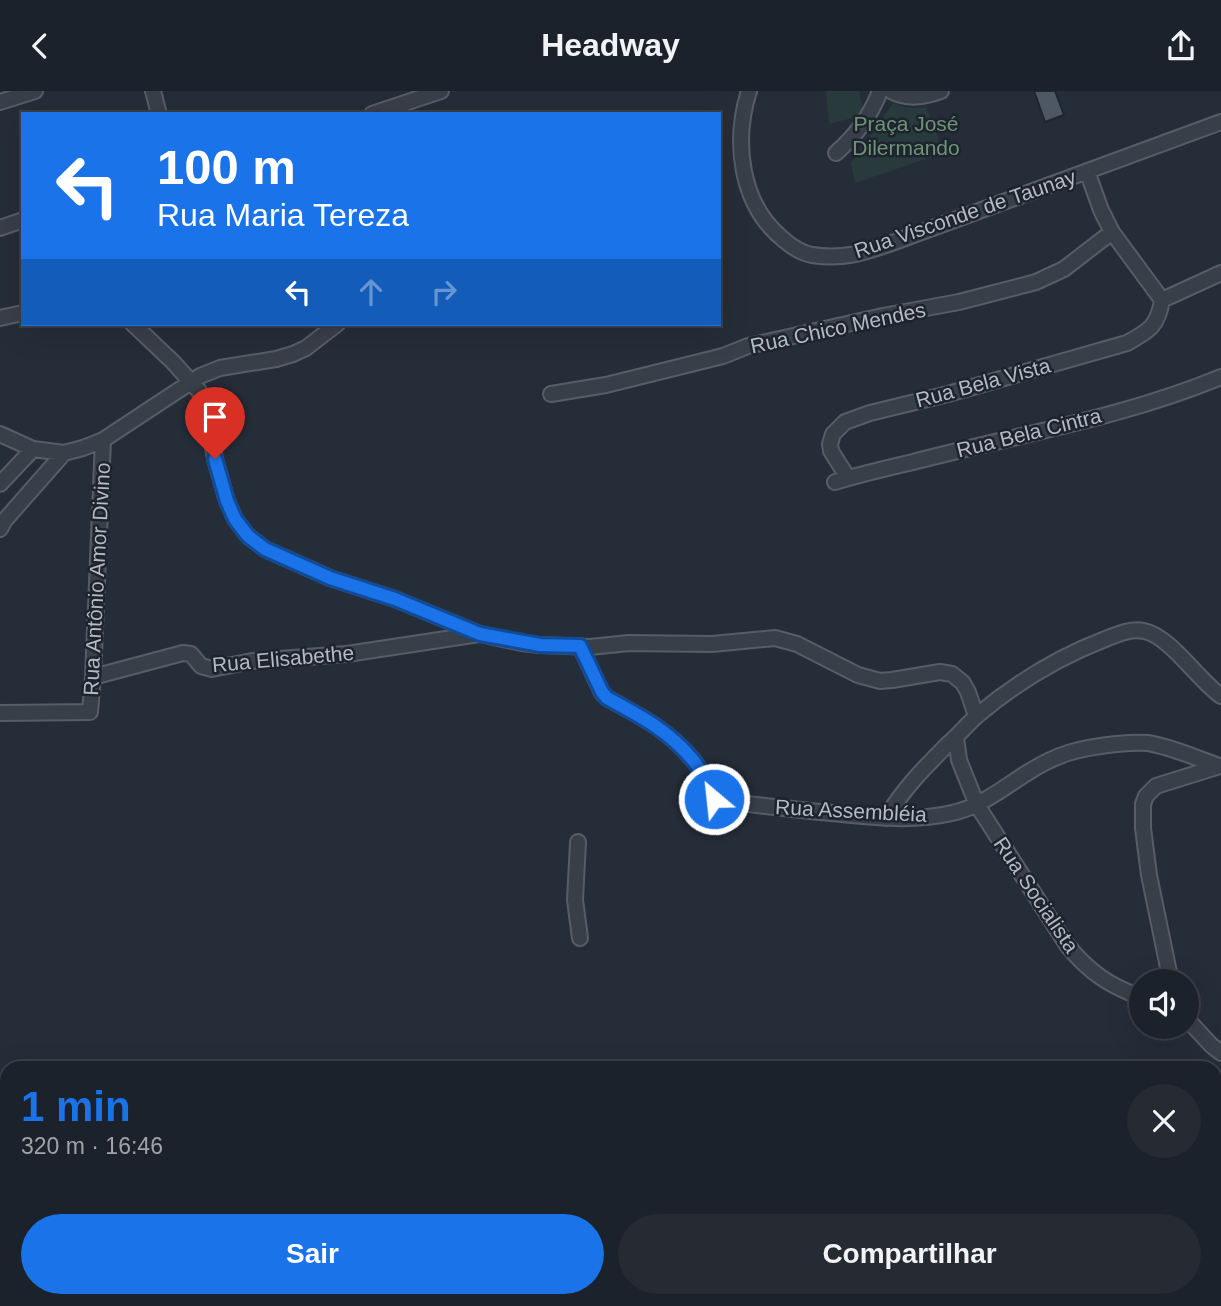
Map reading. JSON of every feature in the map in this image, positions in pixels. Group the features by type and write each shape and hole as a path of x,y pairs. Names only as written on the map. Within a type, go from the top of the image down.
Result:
{"street":[{"path":"1,100 35,91"},
{"path":"153,91 158,112"},
{"path":"378,112 441,91"},
{"name":"Rua Visconde de Taunay","path":"749,91 741,132 741,155 750,192 762,217 772,230 793,247 810,254 833,256 857,255 1221,122"},
{"path":"836,153 862,127 880,91"},
{"path":"891,91 909,97 941,91"},
{"path":"1087,171 1112,232 1162,300 1221,273"},
{"path":"0,227 21,221"},
{"name":"Rua Chico Mendes","path":"551,394 606,385 723,356 748,346 959,302 1037,282 1064,269 1112,232"},
{"name":"Rua Bela Vista","path":"842,480 830,444 833,435 845,422 1127,343 1155,323 1162,300"},
{"path":"0,318 21,313"},
{"path":"135,326 199,391 208,411 215,459 227,501 235,519 248,536 265,549 330,578 395,599 480,634 540,645 590,647 629,643 712,644 775,638 797,644 858,675 880,681 940,672 952,674 963,683 976,716"},
{"path":"0,434 33,449 64,453 103,440 200,376 220,368 293,354 306,348 334,326"},
{"name":"Rua Bela Cintra","path":"842,480 1127,409 1182,393 1221,377"},
{"name":"Rua Antônio Amor Divino","path":"0,713 90,712 103,440"},
{"path":"0,484 33,449"},
{"path":"0,529 64,453"},
{"path":"886,818 908,786 976,716 1021,683 1065,657 1124,632 1143,631 1153,634 1221,696"},
{"name":"Rua Elisabethe","path":"93,677 183,653 191,654 201,666 212,669 252,661 347,655 480,634"},
{"name":"Rua Assembléia","path":"580,646 607,698 656,725 675,741 694,761 714,799 886,818 930,818 977,805 1055,757 1091,747 1148,743 1220,765"},
{"name":"Rua Socialista","path":"956,737 959,760 977,805 1060,936 1081,963 1108,982 1129,991"},
{"path":"1168,969 1149,875 1143,804 1146,796 1156,786 1220,765"},
{"path":"578,842 575,900 580,938"},
{"path":"1199,1032 1221,1053"}],"green space":[{"path":"826,91 859,91 864,115 829,124"},
{"name":"Praça José Dilermando","path":"893,103 909,108 926,107 944,153 855,183 851,163"}],"building":[{"path":"1034,91 1055,91 1064,115 1045,122"}],"route":[{"path":"215,459 235,519 248,536 265,549 330,578 395,599 480,634 522,643 580,646 598,686 607,698 656,725 675,741 694,761 714,799"}]}
